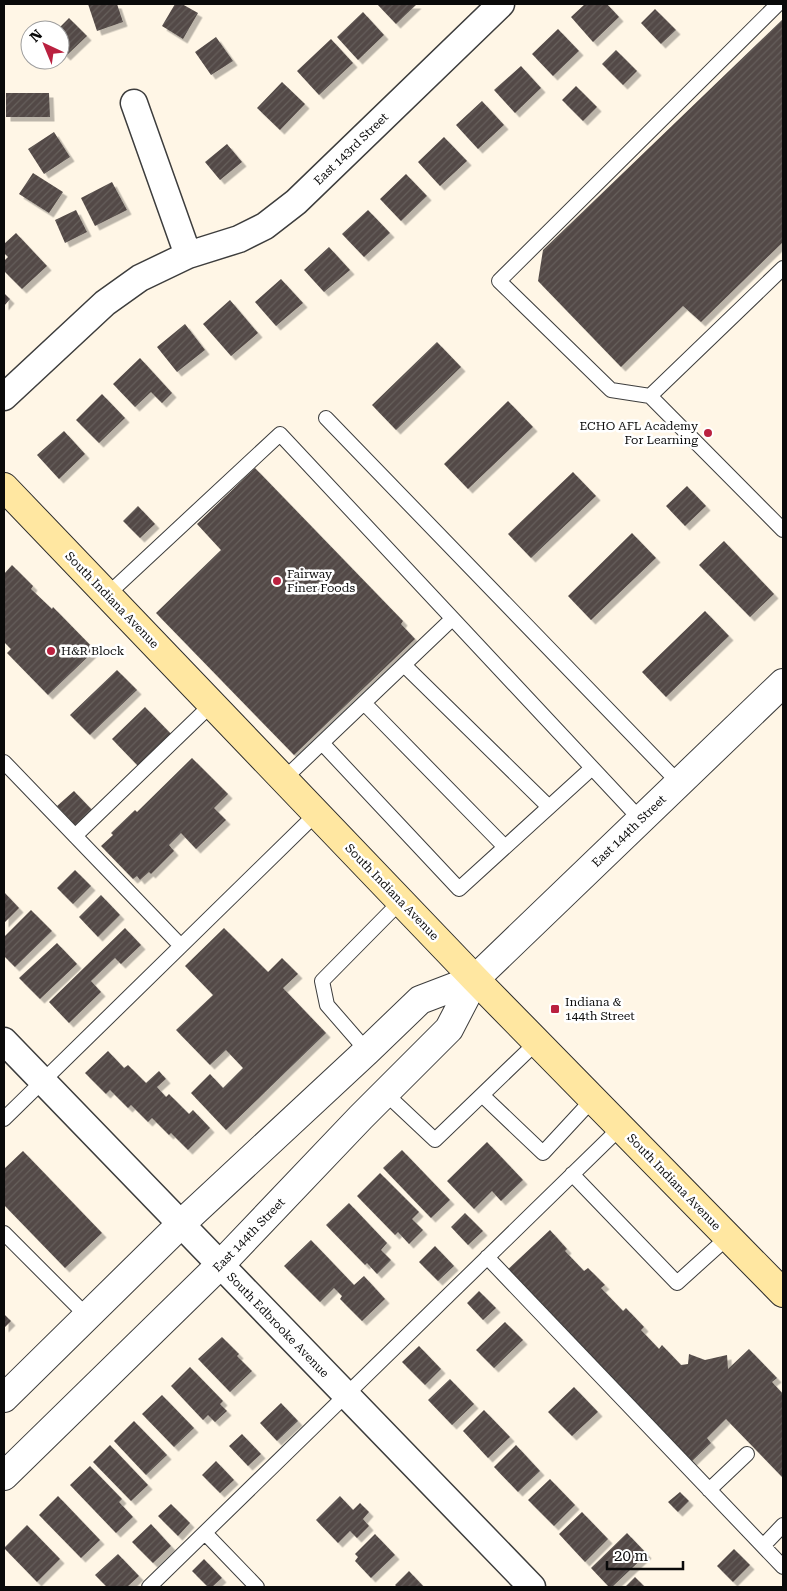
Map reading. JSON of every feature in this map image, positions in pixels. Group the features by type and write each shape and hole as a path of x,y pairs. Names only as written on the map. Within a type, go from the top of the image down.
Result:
{"main road":[{"name":"South Indiana Avenue","path":"4,487 475,979 783,1293"}],"street":[{"name":"East 143rd Street","path":"4,397 105,303 140,278 188,255 239,239 265,226 296,202 493,6"},
{"path":"134,103 188,255"},
{"name":"East 144th Street","path":"4,1476 220,1265 449,1029 475,979 783,683"},
{"name":"East 144th Street","path":"4,1398 180,1224 420,1000 475,979"},
{"name":"South Edbrooke Avenue","path":"4,1041 532,1587"}],"lane":[{"path":"778,4 499,281 611,390 650,396 783,530"},
{"path":"650,396 783,268"},
{"path":"326,418 679,783"},
{"path":"107,595 280,434 641,820"},
{"path":"284,779 452,619"},
{"path":"404,665 549,807"},
{"path":"364,703 505,847"},
{"path":"75,836 212,704"},
{"path":"322,743 459,889 592,768"},
{"path":"4,762 181,946"},
{"path":"4,1119 317,813"},
{"path":"367,1051 327,1005 322,981 401,901"},
{"path":"385,1093 435,1140 537,1042"},
{"path":"482,1095 543,1153 594,1100"},
{"path":"149,1587 620,1127"},
{"path":"572,1174 677,1283 728,1237"},
{"path":"4,1233 86,1316"},
{"path":"487,1257 783,1567"},
{"path":"709,1490 747,1454"},
{"path":"762,1546 783,1525"},
{"path":"204,1533 257,1587"}],"building":[{"path":"88,4 117,4 123,22 97,31"},
{"path":"175,4 182,4 198,13 183,39 162,26"},
{"path":"377,4 417,4 396,24"},
{"path":"585,4 607,4 619,17 593,42 571,17"},
{"path":"655,9 676,30 661,44 641,23"},
{"path":"363,12 384,35 358,60 337,37"},
{"path":"69,18 87,36 70,52 70,20 67,20"},
{"path":"783,19 783,242 701,322 683,306 621,367 538,281 543,250"},
{"path":"558,29 579,51 553,76 532,54"},
{"path":"216,37 233,61 211,75 195,52"},
{"path":"331,39 353,63 319,95 297,71"},
{"path":"616,50 637,71 623,85 602,64"},
{"path":"521,66 541,88 515,113 494,90"},
{"path":"282,82 305,104 280,130 257,108"},
{"path":"576,86 597,107 583,121 562,100"},
{"path":"6,93 49,93 50,117 6,117"},
{"path":"482,101 504,125 478,149 456,125"},
{"path":"54,132 70,157 44,174 28,149"},
{"path":"444,137 467,161 440,186 418,162"},
{"path":"227,144 242,162 220,180 205,162"},
{"path":"33,173 63,192 49,213 19,194"},
{"path":"406,174 427,196 401,221 380,199"},
{"path":"112,182 127,210 95,226 81,198"},
{"path":"76,210 87,232 65,243 55,220"},
{"path":"368,210 390,233 364,257 342,234"},
{"path":"16,233 47,266 22,289 4,271 4,261 8,257 4,253 4,244"},
{"path":"329,247 350,270 324,292 304,270"},
{"path":"281,279 303,303 276,326 255,302"},
{"path":"4,293 10,299 4,306"},
{"path":"230,300 258,333 231,356 203,324"},
{"path":"185,324 205,350 177,372 157,347"},
{"path":"437,342 461,367 396,430 372,405"},
{"path":"140,358 172,393 162,403 151,392 135,407 113,384"},
{"path":"102,394 125,418 99,443 76,420"},
{"path":"508,401 533,427 468,489 444,464"},
{"path":"64,431 85,454 59,479 37,455"},
{"name":"Fairway Finer Foods","path":"255,468 403,621 401,624 415,639 294,755 156,613 221,550 197,524"},
{"path":"573,472 596,496 531,558 508,534"},
{"path":"687,486 706,506 685,526 666,506"},
{"path":"138,506 155,524 140,538 123,521"},
{"path":"632,533 656,558 591,620 568,596"},
{"path":"724,541 774,594 750,617 699,565"},
{"name":"H&R Block","path":"12,565 33,586 31,589 52,609 53,607 95,650 48,695 7,653 11,649 4,642 4,574"},
{"path":"705,611 729,636 666,697 642,672"},
{"path":"117,670 137,690 90,735 70,715"},
{"path":"145,707 172,735 139,767 112,739"},
{"path":"192,758 228,794 214,808 226,820 196,849 181,833 169,845 174,851 151,874 149,872 140,880 137,876 133,879 101,846 113,835 111,833 135,810 137,812"},
{"path":"74,791 92,810 76,826 57,806"},
{"path":"75,870 91,886 73,904 57,888"},
{"path":"4,892 19,908 4,923"},
{"path":"101,895 120,915 98,937 79,917"},
{"path":"31,910 52,931 15,967 4,956 4,937"},
{"path":"125,928 141,945 121,964 115,958 91,981 101,992 69,1023 49,1002"},
{"path":"224,928 268,972 282,958 298,974 283,988 326,1033 226,1130 191,1093 210,1074 223,1088 243,1068 226,1050 210,1065 176,1030 213,995 185,966"},
{"path":"57,943 77,964 40,999 19,978"},
{"path":"108,1051 124,1068 128,1065 146,1083 159,1071 166,1079 157,1087 166,1097 169,1094 189,1114 193,1110 210,1128 188,1150 152,1118 148,1122 131,1105 128,1108 110,1090 106,1094 85,1073"},
{"path":"487,1142 523,1180 501,1201 492,1191 474,1209 447,1181"},
{"path":"402,1150 450,1200 431,1218 383,1168"},
{"path":"23,1151 102,1233 65,1268 4,1205 4,1169"},
{"path":"380,1173 419,1212 412,1219 423,1230 409,1244 398,1232 395,1235 357,1196"},
{"path":"349,1203 387,1243 381,1250 391,1260 377,1274 367,1263 365,1265 326,1225"},
{"path":"465,1213 483,1231 468,1245 451,1227"},
{"path":"550,1230 567,1249 565,1251 584,1271 588,1268 605,1285 601,1288 623,1311 626,1308 644,1327 641,1330 659,1349 662,1345 681,1365 688,1364 689,1354 705,1360 727,1355 728,1369 749,1349 777,1378 772,1382 783,1394 783,1478 726,1419 707,1438 711,1443 689,1464 504,1273"},
{"path":"311,1240 354,1285 364,1276 385,1299 362,1321 340,1299 342,1296 334,1288 320,1302 284,1266"},
{"path":"435,1246 454,1266 438,1281 419,1262"},
{"path":"479,1291 496,1308 483,1320 467,1303"},
{"path":"4,1314 11,1321 4,1328"},
{"path":"505,1322 523,1340 494,1368 476,1350"},
{"path":"222,1337 252,1371 230,1392 198,1359"},
{"path":"419,1346 441,1369 425,1385 402,1362"},
{"path":"190,1367 223,1401 220,1404 227,1411 215,1422 208,1415 203,1420 171,1386"},
{"path":"450,1379 474,1404 452,1425 428,1400"},
{"path":"574,1387 598,1412 572,1436 548,1412"},
{"path":"162,1395 194,1428 174,1447 142,1414"},
{"path":"281,1403 298,1421 277,1441 260,1423"},
{"path":"484,1410 510,1437 488,1458 463,1431"},
{"path":"134,1421 167,1455 146,1475 114,1441"},
{"path":"242,1434 261,1454 248,1466 229,1446"},
{"path":"110,1445 148,1485 131,1501 93,1462"},
{"path":"516,1445 540,1471 518,1492 494,1467"},
{"path":"216,1461 234,1480 220,1493 202,1475"},
{"path":"90,1466 122,1499 119,1502 133,1517 116,1533 70,1485"},
{"path":"550,1479 575,1505 554,1526 528,1500"},
{"path":"680,1492 689,1501 678,1512 668,1502"},
{"path":"58,1496 100,1540 81,1558 39,1515"},
{"path":"340,1496 353,1510 360,1503 369,1512 363,1519 369,1526 357,1538 350,1531 338,1543 316,1520"},
{"path":"171,1504 190,1523 178,1536 158,1516"},
{"path":"582,1512 608,1539 585,1562 559,1534"},
{"path":"151,1524 171,1546 153,1563 132,1542"},
{"path":"27,1525 60,1559 37,1582 4,1548"},
{"path":"627,1533 647,1554 612,1587 609,1587 591,1568"},
{"path":"375,1534 395,1555 371,1578 355,1561 358,1557 355,1554"},
{"path":"734,1549 750,1565 733,1582 717,1566"},
{"path":"118,1554 139,1576 127,1587 107,1587 95,1575"},
{"path":"204,1559 222,1578 212,1587 208,1587 192,1571"},
{"path":"409,1571 424,1587 397,1587 395,1585"},
{"path":"635,1577 645,1587 625,1587"}],"place":[{"name":"ECHO AFL Academy For Learning","path":"708,433"},
{"name":"Fairway Finer Foods","path":"277,581"},
{"name":"H&R Block","path":"51,651"},
{"name":"Indiana & 144th Street","path":"555,1009"}]}
